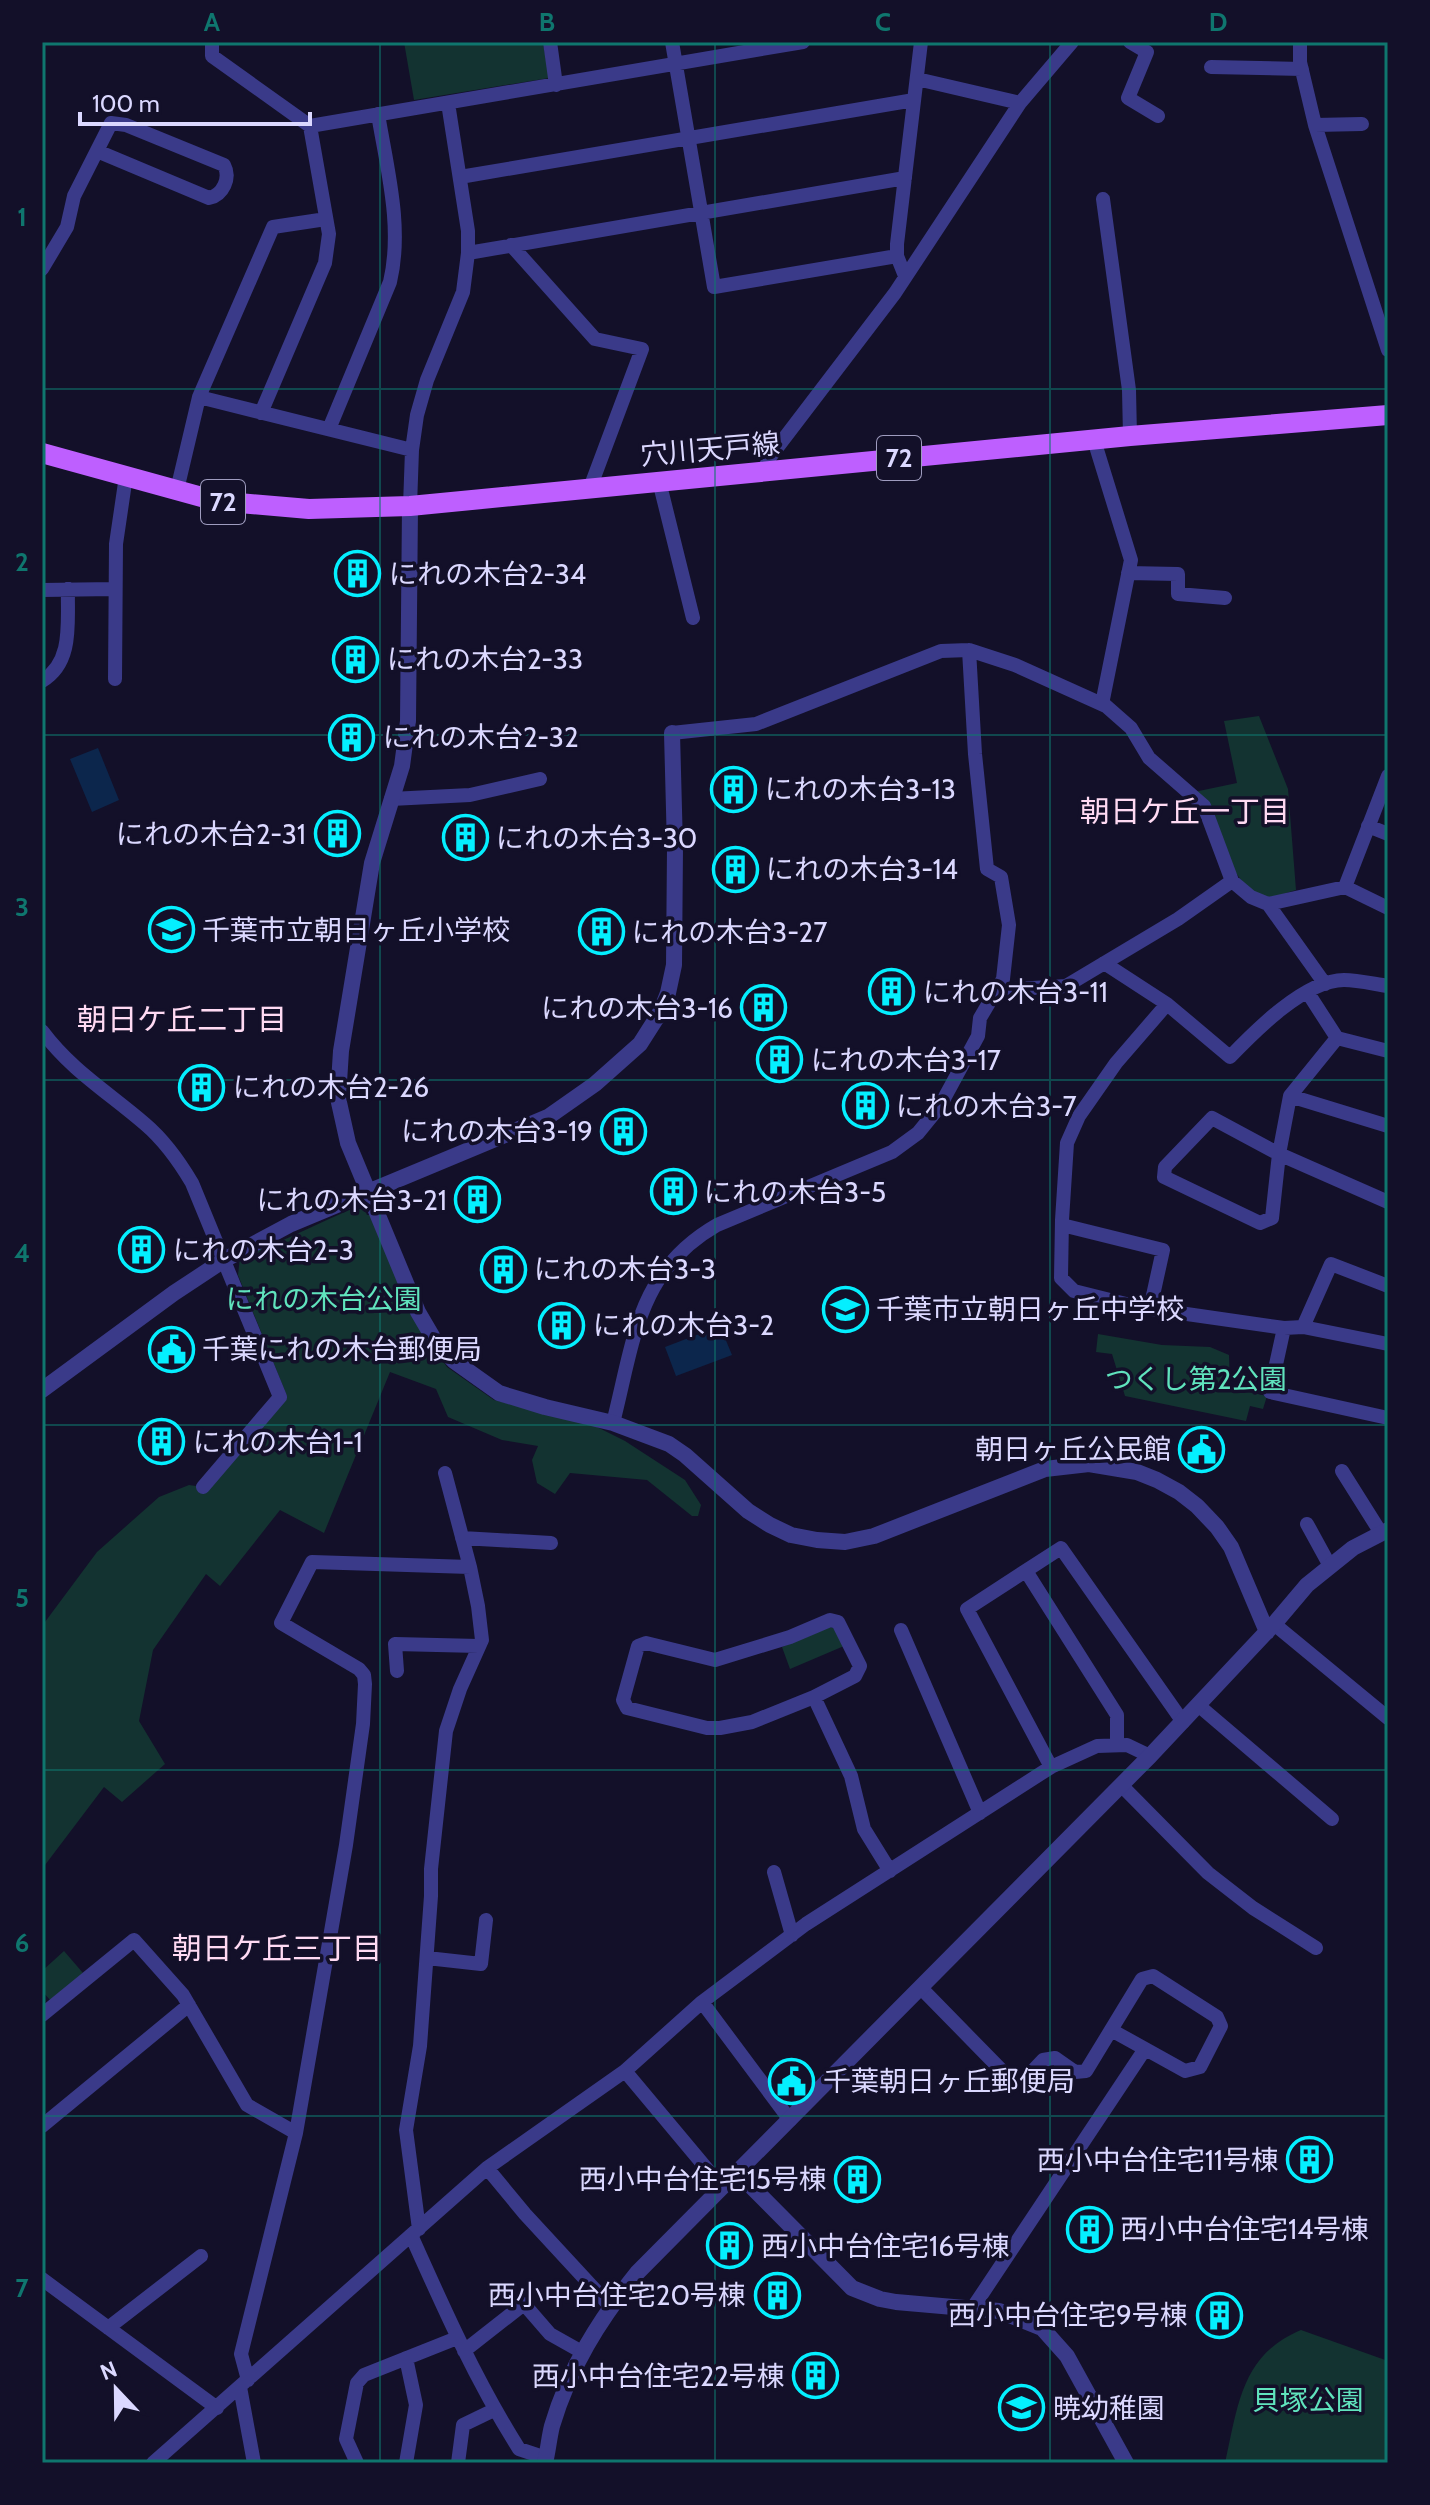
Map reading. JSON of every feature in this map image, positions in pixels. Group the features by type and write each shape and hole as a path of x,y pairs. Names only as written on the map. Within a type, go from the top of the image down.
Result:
{"main road":[{"name":"穴川天戸線","path":"42,453 216,501 309,509 410,506 1130,436 1388,415"}],"street":[{"path":"212,42 212,56 310,126 329,234 325,263 261,413"},
{"path":"550,42 556,85"},
{"path":"672,42 714,287 897,256"},
{"path":"310,126 803,42"},
{"path":"905,276 897,256 921,42"},
{"path":"763,472 770,457 895,293 1020,103 1072,42"},
{"path":"1130,42 1147,52 1128,98 1158,116"},
{"path":"1300,42 1302,69 1315,125 1388,350"},
{"path":"1211,67 1302,69"},
{"path":"917,79 1020,103"},
{"path":"460,177 914,100"},
{"path":"448,103 468,231 468,253 463,292 421,399 412,450 408,721 402,766 372,863 338,1082 338,1098 348,1143 418,1312 435,1341 454,1361 499,1393 613,1423 669,1444 748,1511 791,1535 845,1542 874,1536 1045,1469 1089,1464 1137,1472 1157,1480 1197,1506 1217,1527 1231,1547 1270,1628 1388,1718"},
{"path":"329,429 394,266 394,210 378,114"},
{"path":"42,269 67,227 74,196 111,123 126,125 224,165 228,171 227,178 220,193 209,198 97,151"},
{"path":"1315,125 1362,124"},
{"path":"468,253 905,178"},
{"path":"1103,199 1129,390 1130,436"},
{"path":"177,490 199,397 273,227 326,219"},
{"path":"511,245 595,339 642,349 590,488"},
{"path":"199,397 412,450"},
{"path":"1094,440 1131,560 1102,704"},
{"path":"115,679 116,544 126,476"},
{"path":"659,481 693,618"},
{"path":"1128,573 1178,574 1178,594 1225,598"},
{"path":"42,681 56,668 66,648 68,589"},
{"path":"42,590 115,589"},
{"path":"613,1423 643,1307 669,1262 697,1236 717,1225 892,1152 918,1133 940,1106 978,1036 980,1018 1003,979 1009,925 1001,877 987,869 975,754 969,650"},
{"path":"42,1390 224,1260 291,1224 548,1117 595,1084 640,1044 653,1027 668,993 674,965 672,733 756,724 941,651 969,650 1015,665 1102,704 1131,728 1149,758 1204,806 1232,881 1251,897 1268,904 1325,984"},
{"path":"1345,887 1388,776"},
{"path":"391,799 470,795 540,779"},
{"path":"1368,826 1388,834"},
{"path":"997,990 1066,986 1178,919 1232,881"},
{"path":"1268,904 1345,887 1388,908"},
{"path":"1104,963 1167,1004 1230,1057 1273,1013 1325,984 1342,980 1388,986"},
{"path":"1308,993 1337,1038 1388,1051"},
{"path":"1167,1004 1116,1063 1079,1116 1067,1143 1061,1278 1074,1291 1150,1309 1284,1328 1303,1327 1388,1344"},
{"path":"42,1031 74,1068 146,1125 167,1146 192,1183 280,1397 203,1487"},
{"path":"1337,1038 1290,1096 1279,1154 1272,1218 1260,1223 1164,1177 1165,1167 1212,1118 1279,1154 1388,1202"},
{"path":"1290,1096 1388,1126"},
{"path":"1062,1225 1163,1250 1150,1309"},
{"path":"1303,1327 1331,1264 1388,1286"},
{"path":"1284,1328 1270,1392 1388,1418"},
{"path":"445,1473 470,1567 482,1640 460,1689 446,1731 431,1869 420,2046 406,2130 415,2232 461,2345 494,2410 519,2449 546,2460 552,2427 569,2378 610,2306 637,2273 1150,1756 1307,1585 1353,1548 1384,1532 1342,1471"},
{"path":"1307,1524 1330,1566"},
{"path":"462,1538 551,1543"},
{"path":"1051,1767 967,1609 1061,1548 1183,1722"},
{"path":"254,2463 241,2354 296,2133 346,1845 363,1724 365,1684 364,1675 359,1669 281,1623 312,1562 470,1567"},
{"path":"1026,1571 1117,1715 1117,1745"},
{"path":"830,1620 838,1622 860,1666 855,1676 814,1697 752,1722 720,1728 707,1728 627,1708 623,1700 638,1646 646,1643 715,1660 790,1637 830,1620"},
{"path":"901,1630 980,1813"},
{"path":"397,1671 395,1644 479,1646"},
{"path":"814,1697 851,1776 864,1829 890,1871"},
{"path":"1198,1705 1332,1819"},
{"path":"154,2463 487,2168 625,2071 702,2002 792,1935 1051,1767 1097,1746 1127,1745 1150,1756"},
{"path":"1121,1785 1208,1873 1253,1908 1316,1948"},
{"path":"774,1872 792,1935"},
{"path":"427,1958 481,1964 486,1920"},
{"path":"42,2015 134,1940 183,1995 247,2105 296,2133"},
{"path":"921,1988 1012,2081 1024,2080 1043,2060 1055,2058 1075,2072 1086,2071 1142,1979 1153,1976 1217,2017 1221,2026 1200,2067 1185,2071 1111,2030"},
{"path":"702,2002 790,2120"},
{"path":"42,2126 189,2005"},
{"path":"972,2309 1145,2049"},
{"path":"625,2071 722,2187"},
{"path":"487,2168 610,2306"},
{"path":"737,2172 852,2288 896,2302 999,2311 1027,2321 1051,2335 1081,2379 1126,2463"},
{"path":"108,2328 201,2256"},
{"path":"42,2279 217,2408"},
{"path":"357,2463 346,2439 357,2383 364,2375 406,2358 461,2345 524,2304 550,2334 582,2352"},
{"path":"406,2358 416,2405 406,2463"},
{"path":"458,2463 463,2425 494,2410"}],"green space":[{"path":"404,42 543,42 549,78 414,100"},
{"path":"1259,716 1288,789 1296,890 1270,897 1255,893 1233,869 1194,792 1237,783 1224,721"},
{"name":"にれの木台公園","path":"354,1208 371,1215 413,1317 447,1367 494,1400 595,1426 625,1441 685,1480 701,1505 698,1516 692,1516 647,1480 570,1473 555,1494 537,1483 532,1460 538,1446 502,1440 448,1417 436,1389 390,1372 324,1533 280,1510 220,1586 206,1574 153,1650 139,1721 165,1764 122,1802 104,1787 42,1869 42,1626 97,1552 159,1497 189,1485 203,1487 287,1396 238,1275 240,1257"},
{"name":"つくし第2公園","path":"1098,1334 1162,1345 1210,1347 1229,1355 1230,1388 1267,1396 1263,1409 1250,1406 1246,1421 1125,1396 1112,1354 1096,1352"},
{"path":"830,1627 836,1629 844,1646 790,1669 782,1647"},
{"path":"64,1951 83,1973 51,2001 42,1991 42,1971"},
{"name":"貝塚公園","path":"1301,2330 1388,2361 1388,2463 1225,2463 1239,2402 1254,2368 1266,2353"}],"water":[{"path":"98,748 119,800 92,812 70,759"},
{"path":"720,1326 732,1355 676,1376 665,1347"}],"place":[{"name":"にれの木台2-34","path":"358,574"},
{"name":"にれの木台2-33","path":"356,659"},
{"name":"にれの木台2-32","path":"352,737"},
{"name":"にれの木台3-13","path":"734,789"},
{"name":"にれの木台2-31","path":"337,834"},
{"name":"にれの木台3-30","path":"465,838"},
{"name":"にれの木台3-14","path":"735,869"},
{"name":"千葉市立朝日ヶ丘小学校","path":"171,930"},
{"name":"にれの木台3-27","path":"601,932"},
{"name":"にれの木台3-11","path":"892,992"},
{"name":"にれの木台3-16","path":"764,1008"},
{"name":"にれの木台3-17","path":"780,1060"},
{"name":"にれの木台2-26","path":"202,1087"},
{"name":"にれの木台3-7","path":"865,1106"},
{"name":"にれの木台3-19","path":"624,1131"},
{"name":"にれの木台3-5","path":"673,1192"},
{"name":"にれの木台3-21","path":"478,1200"},
{"name":"にれの木台2-3","path":"142,1250"},
{"name":"にれの木台3-3","path":"503,1269"},
{"name":"千葉市立朝日ヶ丘中学校","path":"845,1309"},
{"name":"にれの木台3-2","path":"562,1325"},
{"name":"千葉にれの木台郵便局","path":"171,1349"},
{"name":"にれの木台1-1","path":"162,1442"},
{"name":"朝日ヶ丘公民館","path":"1202,1449"},
{"name":"千葉朝日ヶ丘郵便局","path":"792,2081"},
{"name":"西小中台住宅11号棟","path":"1310,2160"},
{"name":"西小中台住宅15号棟","path":"858,2179"},
{"name":"西小中台住宅14号棟","path":"1089,2229"},
{"name":"西小中台住宅16号棟","path":"730,2246"},
{"name":"西小中台住宅20号棟","path":"777,2295"},
{"name":"西小中台住宅9号棟","path":"1219,2315"},
{"name":"西小中台住宅22号棟","path":"816,2376"},
{"name":"暁幼稚園","path":"1022,2408"}],"district":[{"name":"朝日ケ丘一丁目","path":"1185,812"},
{"name":"朝日ケ丘二丁目","path":"182,1020"},
{"name":"朝日ケ丘三丁目","path":"277,1949"}]}
